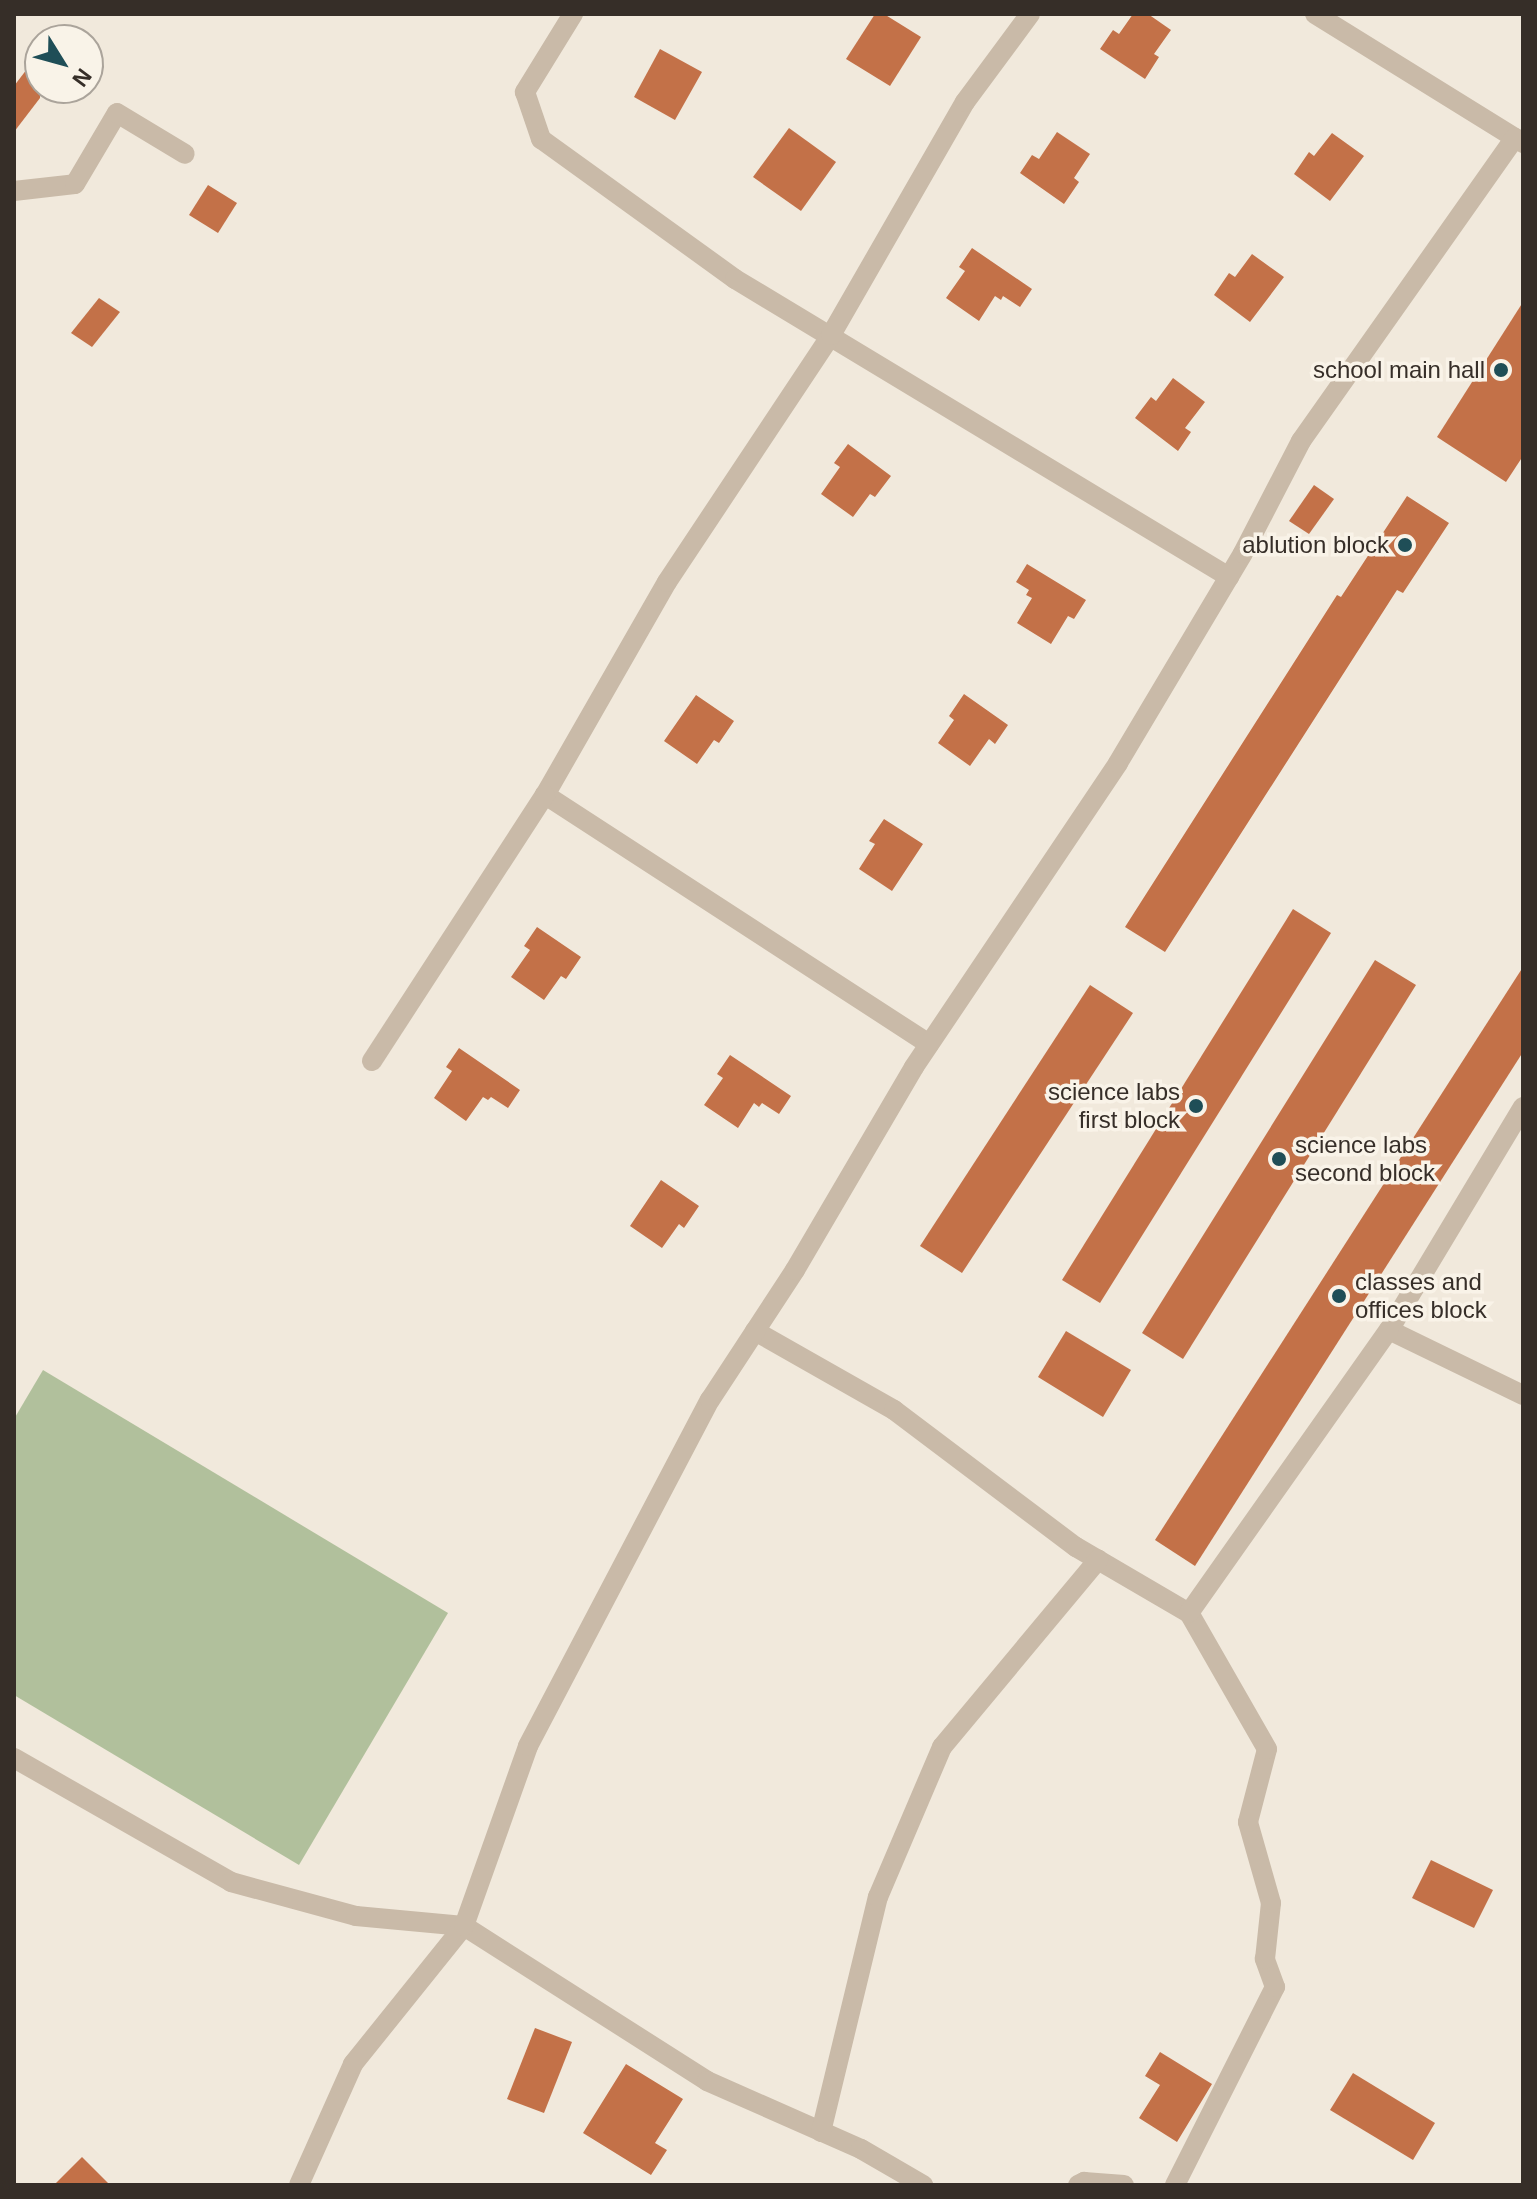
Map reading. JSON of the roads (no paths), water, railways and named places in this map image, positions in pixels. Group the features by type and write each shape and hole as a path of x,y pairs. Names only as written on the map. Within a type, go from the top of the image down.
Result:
{"street":[{"path":"573,14 525,92 541,139 735,279 1229,577"},
{"path":"372,1061 545,795 667,582 831,335 965,102 1030,14"},
{"path":"299,2185 353,2064 464,1926 528,1746 710,1400 929,1044 1118,763 1229,577 1301,441 1519,140 1315,14"},
{"path":"14,191 75,184 117,113 185,154"},
{"path":"545,795 929,1044"},
{"path":"1189,1613 1389,1330 1523,1107"},
{"path":"1389,1330 1523,1395"},
{"path":"755,1331 894,1410 1098,1560 1189,1613 1267,1749 1248,1822 1271,1903 1265,1959 1275,1987 1175,2185"},
{"path":"821,2132 878,1897 942,1747 1098,1560"},
{"path":"14,1758 231,1882 356,1916 464,1926 707,2081 861,2149 923,2185"},
{"path":"1078,2185 1084,2182 1124,2185"}],"place":[{"name":"school main hall","path":"1501,370"},
{"name":"ablution block","path":"1405,545"},
{"name":"science labs first block","path":"1196,1106"},
{"name":"science labs second block","path":"1279,1159"},
{"name":"classes and offices block","path":"1339,1296"}]}
